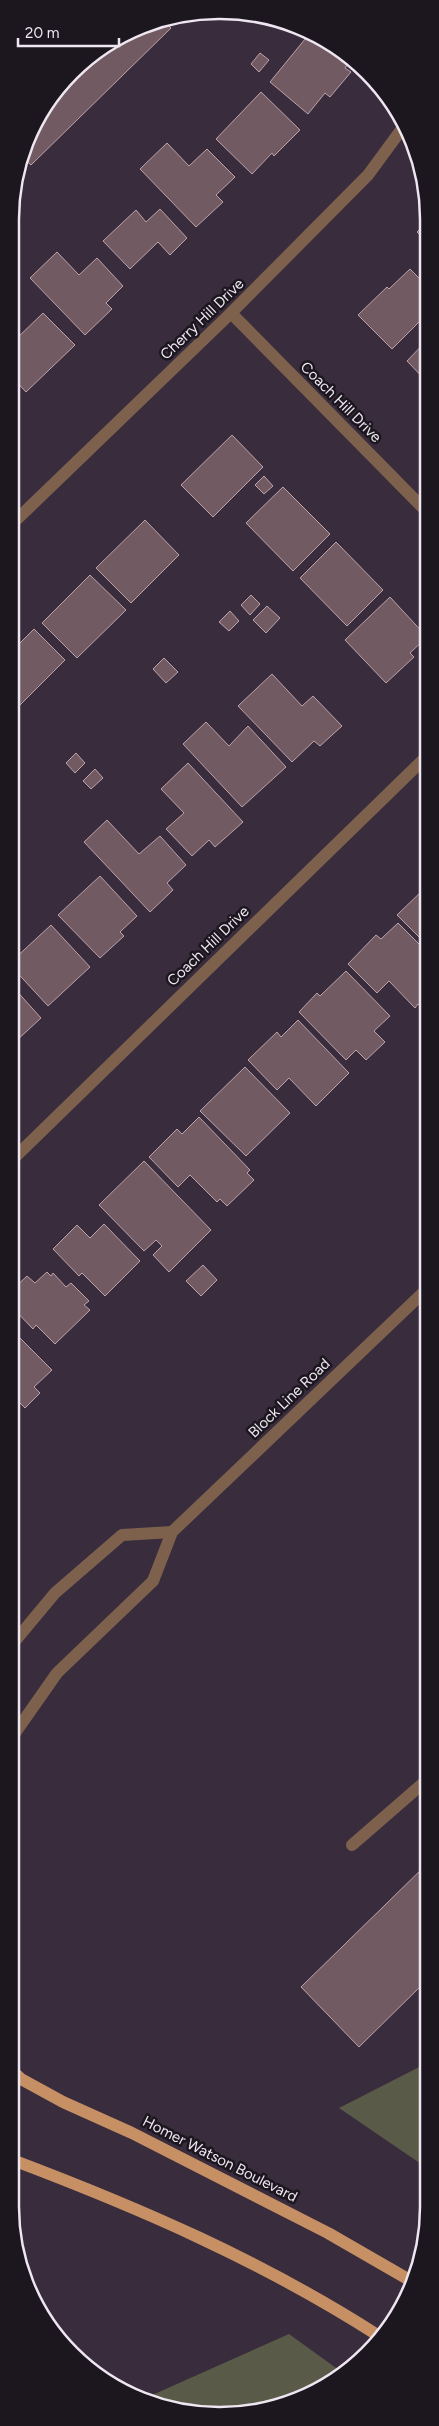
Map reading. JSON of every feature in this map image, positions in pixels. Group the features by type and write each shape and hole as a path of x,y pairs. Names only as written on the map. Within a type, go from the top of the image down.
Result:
{"main road":[{"name":"Homer Watson Boulevard","path":"19,2076 64,2102 140,2137 328,2232 407,2278"},
{"path":"19,2162 94,2190 209,2240 344,2313 375,2333"}],"street":[{"name":"Cherry Hill Drive","path":"19,518 231,313 368,174 400,131"},
{"name":"Coach Hill Drive","path":"231,313 420,505"},
{"name":"Coach Hill Drive","path":"19,1153 420,763"},
{"name":"Block Line Road","path":"19,1727 57,1673 153,1581 172,1532 420,1296"},
{"path":"19,1636 56,1593 122,1535 172,1532"},
{"path":"352,1845 420,1786"}],"green space":[{"path":"420,2067 420,2163 339,2108"},
{"path":"289,2334 337,2369 308,2387 284,2397 246,2406 193,2406 151,2395"}],"building":[{"path":"169,26 171,28 31,165 27,162 29,155 46,119 60,97 87,69 97,60 131,39 155,29"},
{"path":"306,38 342,60 347,65 345,68 351,72 330,97 325,93 308,114 270,82"},
{"path":"260,53 269,60 259,72 251,64"},
{"path":"261,92 300,130 274,156 272,153 252,174 216,139"},
{"path":"167,143 189,166 207,149 235,177 216,195 223,202 196,227 140,169"},
{"path":"160,209 187,238 170,255 158,242 130,269 103,241 136,210 146,222"},
{"path":"57,252 79,275 97,258 123,286 106,303 112,309 85,335 30,278"},
{"path":"410,269 420,279 420,321 392,349 358,315 387,287 389,289"},
{"path":"43,313 75,345 26,392 19,384 19,336"},
{"path":"420,347 420,375 407,361"},
{"path":"232,435 263,467 213,517 181,485"},
{"path":"264,476 273,486 264,494 255,485"},
{"path":"283,487 330,534 293,571 246,523"},
{"path":"145,520 179,555 131,603 96,568"},
{"path":"336,542 383,590 347,626 300,578"},
{"path":"90,575 126,610 77,658 42,623"},
{"path":"251,595 260,604 250,615 241,605"},
{"path":"390,597 420,629 420,644 410,653 414,657 386,683 345,640"},
{"path":"267,606 280,618 266,633 253,620"},
{"path":"230,611 239,621 229,631 219,622"},
{"path":"34,629 65,660 19,706 19,644"},
{"path":"164,658 178,672 166,683 153,669"},
{"path":"272,674 302,706 313,696 342,726 320,746 314,741 292,762 238,706"},
{"path":"206,722 229,746 248,726 286,767 242,807 183,744"},
{"path":"76,753 85,763 75,773 66,763"},
{"path":"188,763 243,822 215,847 209,840 192,856 166,829 184,813 161,789"},
{"path":"95,769 103,778 91,789 83,781"},
{"path":"107,820 139,854 160,836 186,865 167,883 173,890 150,912 84,842"},
{"path":"100,876 137,916 120,932 124,936 100,958 58,915"},
{"path":"420,893 420,938 397,915"},
{"path":"398,923 420,945 420,1006 418,1004 415,1008 389,981 377,993 348,964 376,935 381,939"},
{"path":"51,925 90,967 48,1006 19,975 19,955"},
{"path":"346,971 390,1016 374,1031 385,1042 366,1060 356,1050 346,1060 299,1012 317,993 320,996"},
{"path":"19,994 41,1018 19,1038"},
{"path":"298,1020 349,1073 316,1106 289,1078 277,1090 248,1060 277,1032 281,1037"},
{"path":"245,1067 290,1113 246,1156 200,1111"},
{"path":"199,1117 250,1170 247,1173 254,1180 227,1206 220,1199 217,1202 190,1175 178,1187 149,1157 177,1129 182,1134"},
{"path":"144,1161 211,1230 169,1272 153,1255 162,1246 156,1240 144,1251 99,1205"},
{"path":"104,1224 140,1261 105,1296 82,1273 79,1276 53,1249 77,1225 90,1238"},
{"path":"203,1265 217,1280 201,1296 186,1281"},
{"path":"47,1272 51,1276 53,1273 66,1287 71,1283 89,1301 84,1305 90,1310 55,1344 36,1325 33,1329 19,1314 19,1284 27,1276 35,1283"},
{"path":"19,1337 52,1370 34,1387 40,1393 25,1408 19,1402"},
{"path":"420,1871 420,1987 359,2047 301,1987"}]}
